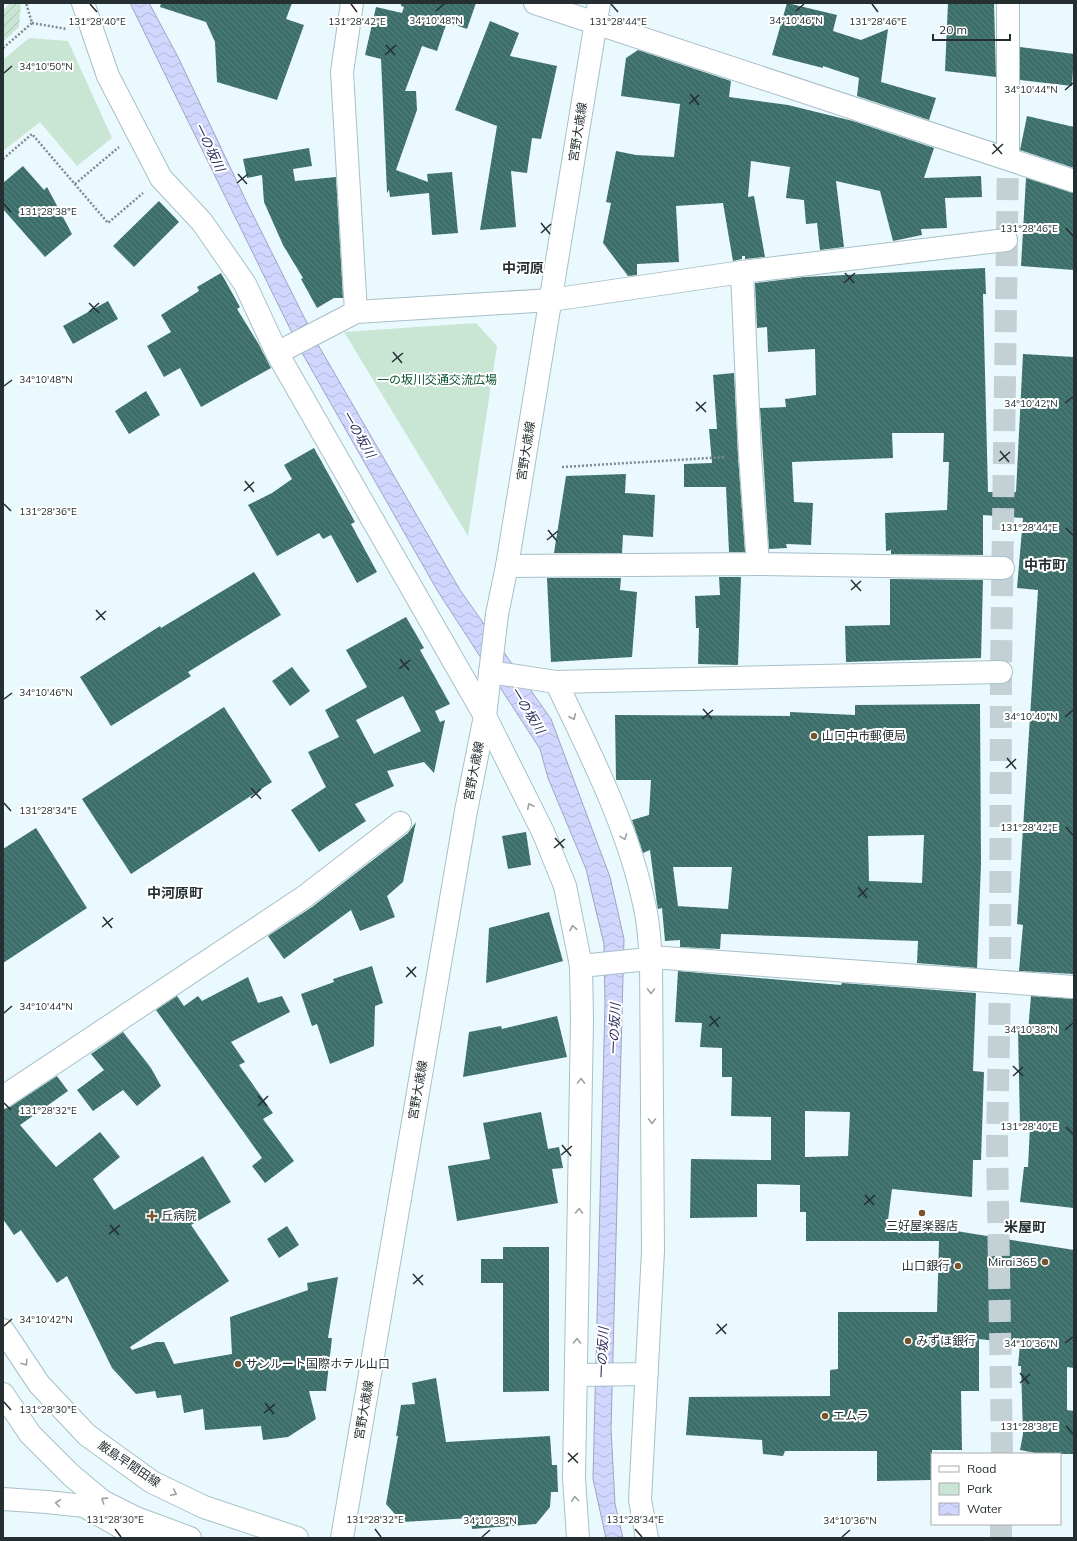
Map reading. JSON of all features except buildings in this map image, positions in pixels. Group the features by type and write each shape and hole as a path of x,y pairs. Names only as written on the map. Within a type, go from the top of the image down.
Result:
{"street":[{"path":"83,3 108,76 160,178 202,222 244,284 485,716 543,832 564,886 581,966 582,1375 574,1478 578,1538"},
{"path":"352,3 342,72 356,312"},
{"path":"535,3 598,13 1074,181"},
{"path":"1008,3 1008,158"},
{"name":"宮野大歳線","path":"342,1538 466,811 485,716 495,629 598,13"},
{"path":"282,351 356,312 551,300 742,272 1006,240"},
{"path":"742,272 750,455 758,564"},
{"path":"506,566 758,564 1003,568"},
{"path":"490,672 556,682 1001,672"},
{"path":"556,682 602,779 632,857 646,909 645,958 653,1251 640,1500 647,1538"},
{"path":"3,1097 304,897 400,823"},
{"path":"581,966 645,958 1074,987"},
{"name":"厳島早間田線","path":"3,1330 39,1384 87,1436 152,1482 204,1507 297,1538"},
{"path":"582,1375 624,1373 647,1374"},
{"path":"3,1394 30,1434 71,1474 102,1500 136,1518 182,1535"},
{"path":"3,1499 84,1506 133,1534 182,1535"}],"path":[{"path":"3,48 32,23 26,3"},
{"path":"75,184 136,132"},
{"path":"3,159 32,134 108,223 160,178"},
{"path":"562,467 750,455"}],"green space":[{"path":"10,3 21,3 19,27 3,42 3,10"},
{"path":"29,38 68,41 112,138 77,166 40,122 3,151 3,60"},
{"name":"一の坂川交通交流広場","path":"476,323 497,346 468,536 344,332"}],"water":[{"name":"一の坂川","path":"130,3 149,3 178,57 248,205 317,343 460,590 551,719 610,877 624,939 611,1429 615,1504 623,1538 606,1538 593,1479 605,1003 604,944 586,869 548,778 540,749 437,590 301,351"}],"tunnel":[{"path":"1002,1453 997,1144 1000,982 1001,672 1008,158"},
{"path":"1001,1525 1001,1538"}],"place":[{"name":"山口中市郵便局","path":"814,736"},
{"name":"三好屋楽器店","path":"922,1213"},
{"name":"丘病院","path":"152,1216"},
{"name":"Mirai365","path":"1045,1262"},
{"name":"山口銀行","path":"958,1266"},
{"name":"みずほ銀行","path":"908,1341"},
{"name":"サンルート国際ホテル山口","path":"238,1364"},
{"name":"エムラ","path":"825,1416"}],"district":[{"name":"中河原","path":"523,268"},
{"name":"中市町","path":"1045,565"},
{"name":"中河原町","path":"175,893"},
{"name":"米屋町","path":"1025,1227"}]}
